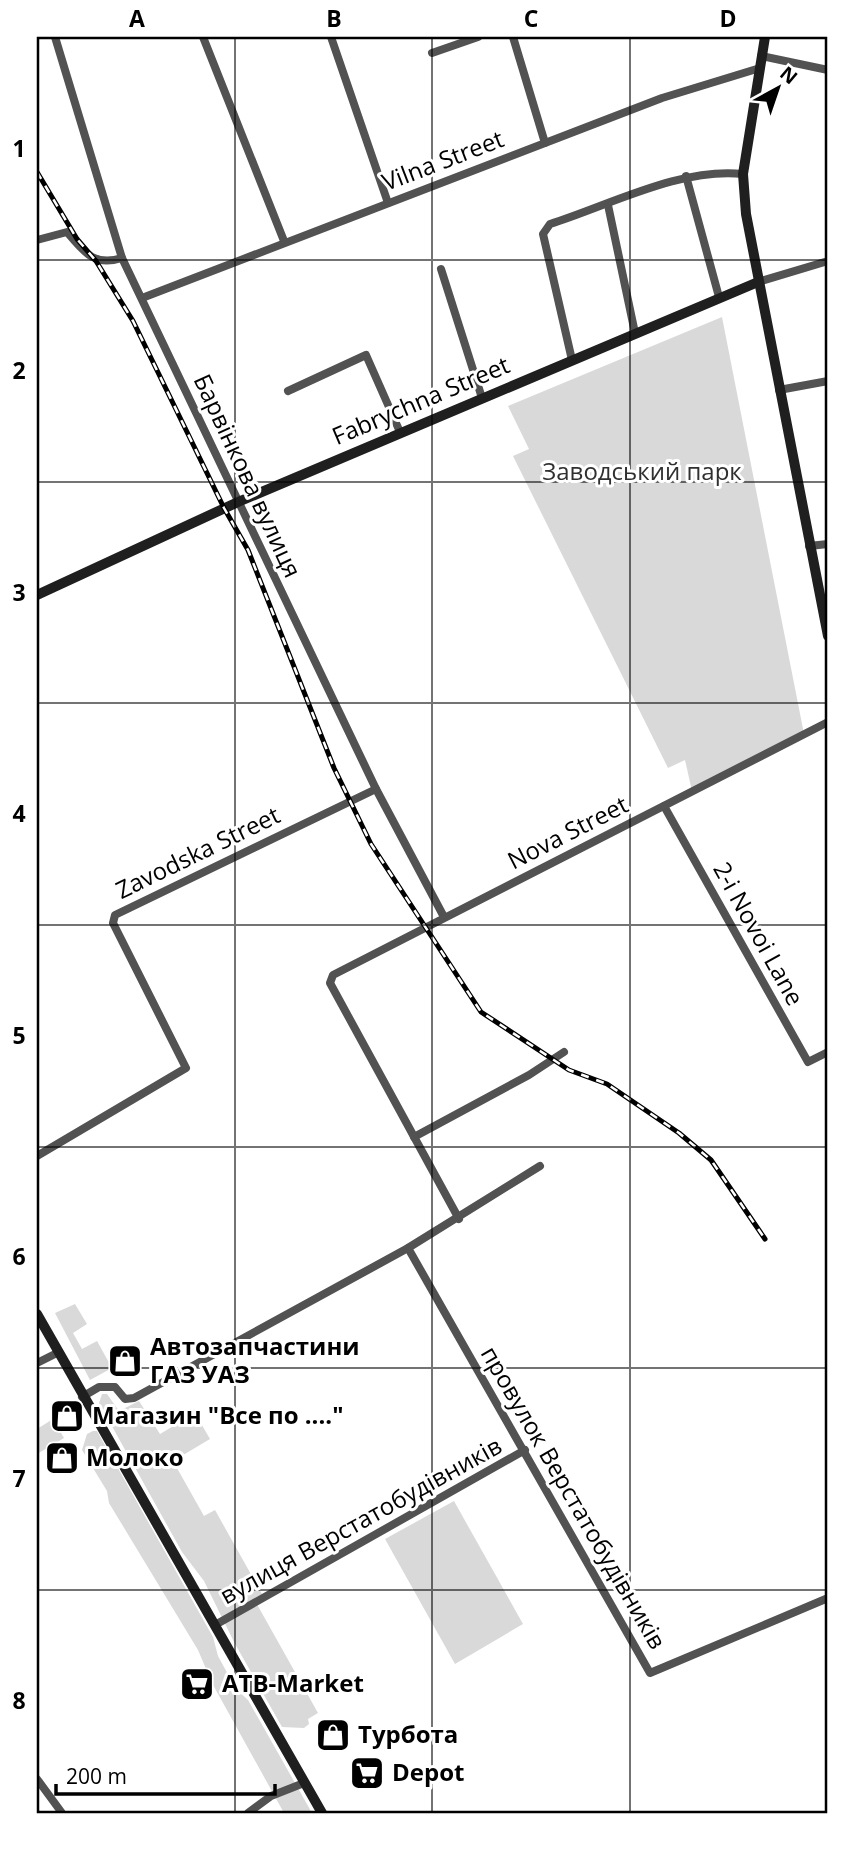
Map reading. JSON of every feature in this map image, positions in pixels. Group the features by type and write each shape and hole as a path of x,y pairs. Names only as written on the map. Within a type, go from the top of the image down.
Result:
{"main road":[{"path":"765,37 743,174 746,214 828,636"},
{"name":"Fabrychna Street","path":"37,595 238,502 758,282"},
{"path":"37,1314 321,1813"}],"street":[{"name":"Барвінкова вулиця","path":"55,37 122,258 376,789 444,917"},
{"path":"204,37 284,241"},
{"path":"331,37 388,203"},
{"path":"432,53 478,37"},
{"path":"513,37 545,143"},
{"path":"761,56 828,70"},
{"name":"Vilna Street","path":"142,298 284,241 662,98 760,68"},
{"path":"572,360 543,234 550,224 686,176 721,172 743,174"},
{"path":"686,176 719,297"},
{"path":"607,205 635,333"},
{"path":"37,240 67,232 93,258 106,263 122,258"},
{"name":"Fabrychna Street","path":"758,282 828,261"},
{"path":"441,269 482,398"},
{"path":"288,391 366,355 400,432"},
{"path":"779,390 828,381"},
{"path":"809,546 828,544"},
{"name":"Nova Street","path":"414,1137 330,983 340,970 828,722"},
{"name":"Zavodska Street","path":"37,1156 186,1068 113,923 115,915 376,789"},
{"name":"2-i Novoi Lane","path":"664,806 808,1062 828,1052"},
{"path":"459,1219 414,1137 529,1075 564,1052"},
{"path":"82,1397 99,1387 116,1387 125,1399 134,1398 459,1219 540,1166"},
{"name":"провулок Верстатобудівників","path":"408,1248 650,1673 828,1598"},
{"path":"37,1363 57,1353"},
{"name":"вулиця Верстатобудівників","path":"215,1625 525,1450"},
{"path":"37,1779 62,1813"},
{"path":"248,1813 271,1796 304,1783"}],"green space":[{"name":"Заводський парк","path":"722,317 804,734 692,791 685,760 668,768 513,456 529,449 508,406"},
{"path":"75,1304 87,1324 73,1333 82,1349 97,1341 112,1368 90,1380 55,1313"},
{"path":"102,1394 107,1394 119,1411 139,1401 160,1434 195,1413 210,1439 173,1461 204,1516 215,1510 262,1594 254,1599 318,1713 308,1719 309,1724 304,1728 282,1727 234,1642 204,1581 182,1552 99,1403"},
{"path":"53,1419 64,1438 37,1454 37,1429"},
{"path":"97,1431 213,1637 218,1656 236,1689 248,1700 312,1813 284,1813 212,1683 198,1650 109,1503 107,1491 82,1450 87,1434"},
{"path":"454,1501 523,1624 455,1664 385,1539"}],"railway":[{"path":"37,172 77,239 96,261 133,321 224,508 248,550 334,768 371,844 481,1012 569,1070 607,1084 679,1133 711,1160 765,1239"}],"place":[{"name":"Автозапчастини ГАЗ УАЗ","path":"125,1361"},
{"name":"Магазин \"Все по ....\"","path":"67,1416"},
{"name":"Молоко","path":"62,1458"},
{"name":"ATB-Market","path":"197,1684"},
{"name":"Турбота","path":"333,1735"},
{"name":"Depot","path":"367,1773"}]}
